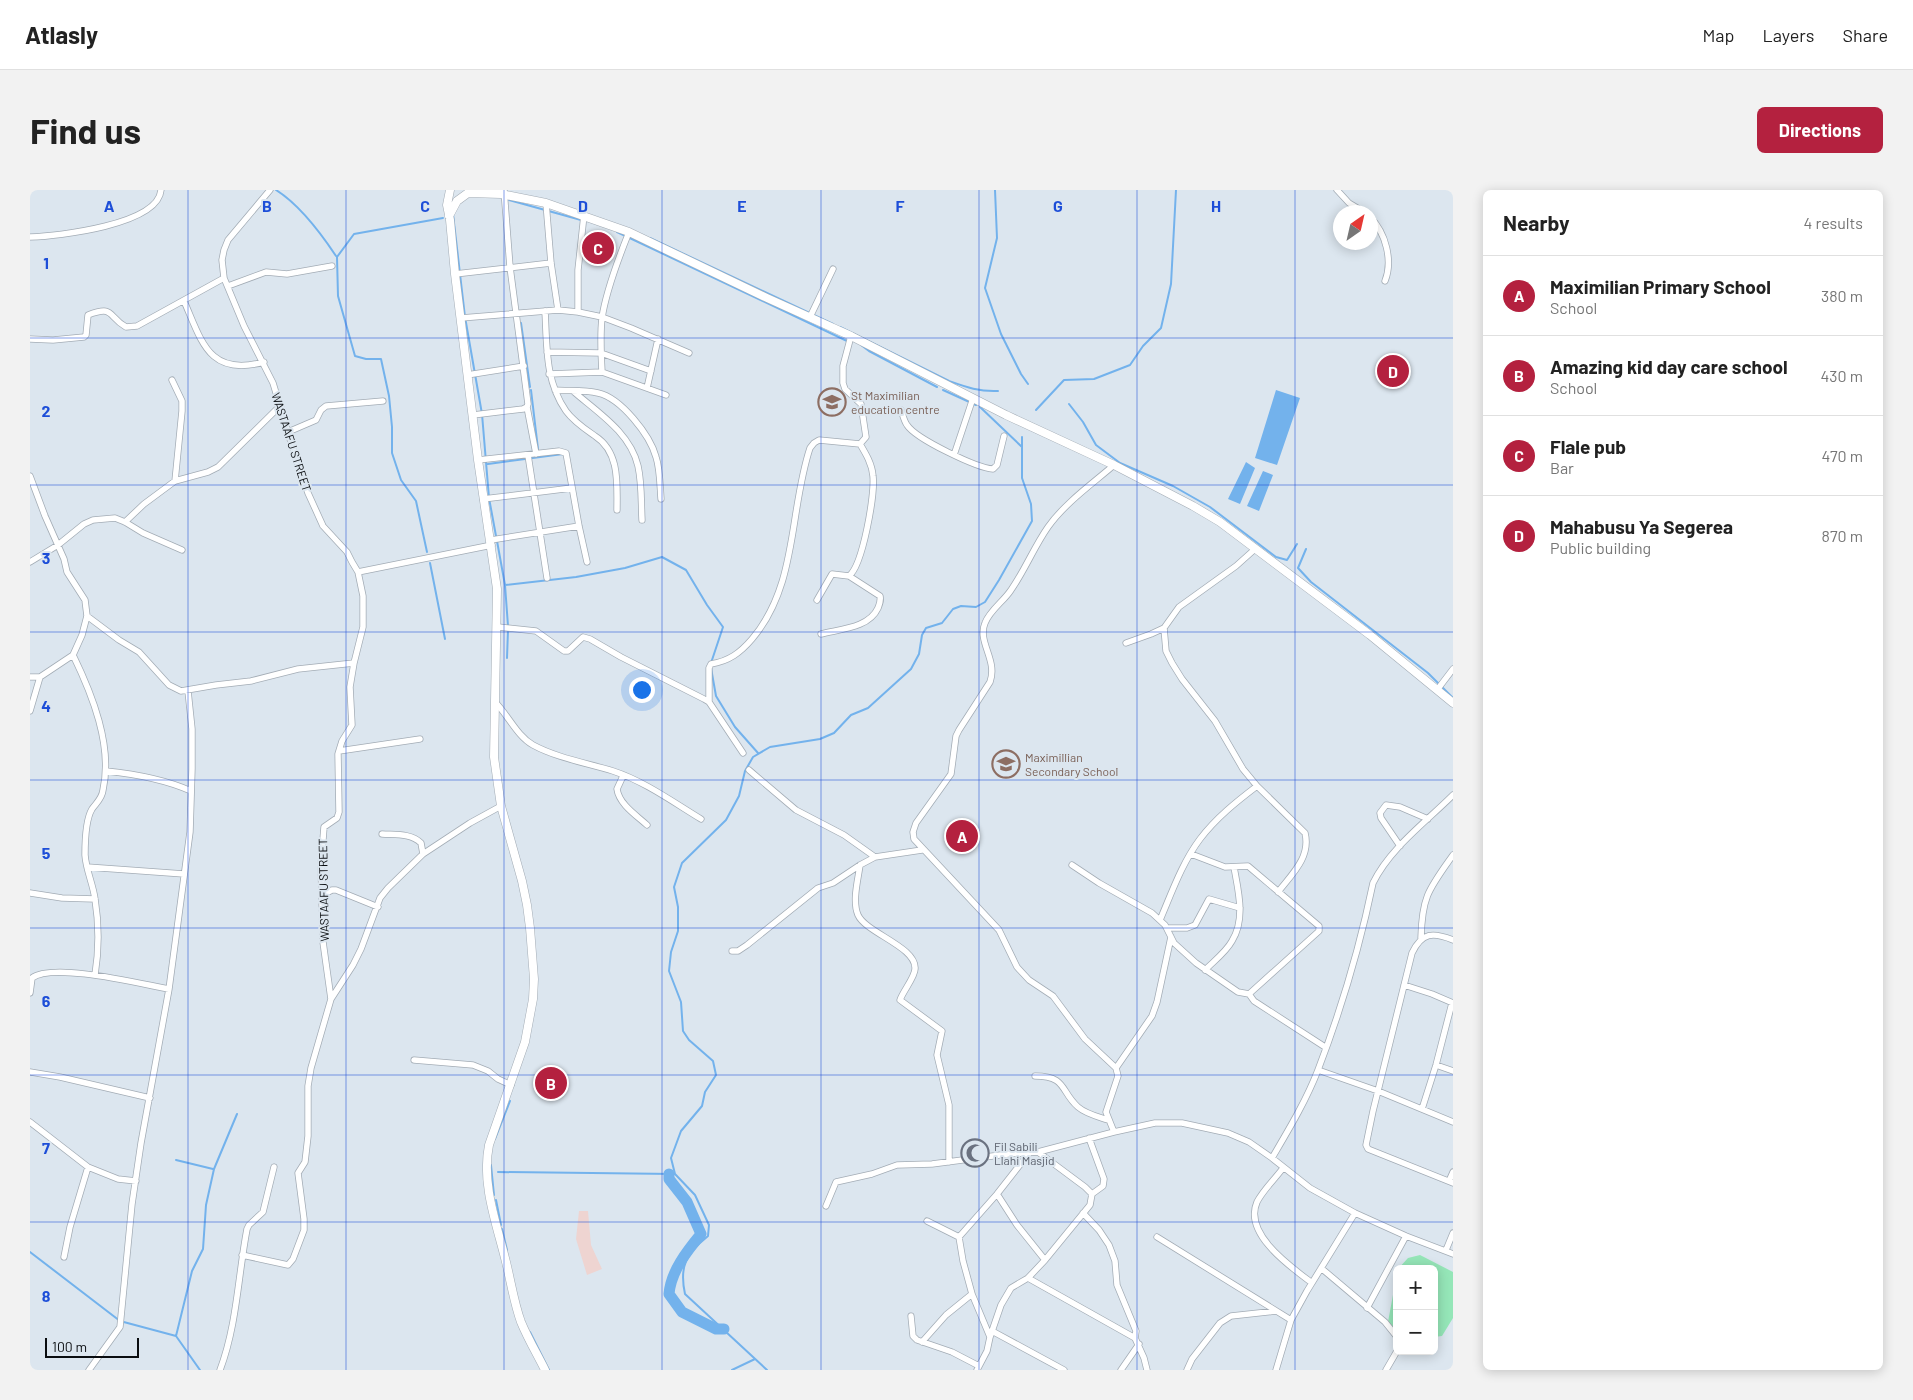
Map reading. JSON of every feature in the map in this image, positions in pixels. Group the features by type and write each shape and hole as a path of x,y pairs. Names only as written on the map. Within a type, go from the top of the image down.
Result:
{"main road":[{"path":"545,1370 520,1320 488,1182 486,1158 525,1042 533,999 534,979 527,905 501,806 494,758 494,702 498,627 497,589 483,499 447,205 452,190 458,194 500,192 546,203 629,232 851,336 973,398 1114,465 1220,522 1370,636 1453,703"},
{"path":"449,216 454,206 469,193"}],"street":[{"path":"30,237 78,232 124,220 156,203 160,198 161,190"},
{"name":"WASTAAFU STREET","path":"242,1256 288,1265 293,1259 300,1240 304,1219 298,1173 305,1162 308,1136 308,1086 311,1068 331,998 323,942 321,864 323,831 326,825 337,818 339,812 339,750 352,725 350,687 363,627 364,613 358,572 347,552 327,531 321,521 297,462 281,404 264,362 244,326 224,278 222,260 228,240 270,190"},
{"path":"1337,190 1354,205"},
{"path":"500,192 524,366 528,399 527,407 536,454"},
{"path":"546,203 551,263 558,310"},
{"path":"578,312 578,270 584,215"},
{"path":"1378,230 1382,236 1390,264 1385,281"},
{"path":"602,372 602,317 617,264 629,232"},
{"path":"455,274 551,263"},
{"path":"228,286 266,272 287,274 332,266"},
{"path":"810,317 833,269"},
{"path":"30,339 53,340 84,337 86,335 88,315 101,311 112,313 121,324 130,328 137,326 224,278"},
{"path":"184,301 201,341 212,358 226,364 247,367 264,362"},
{"path":"461,318 558,310 578,312 602,317 689,353"},
{"path":"545,311 549,374 566,411 573,420 602,442 614,459 617,479 617,510"},
{"path":"851,336 843,366 842,383 845,389 859,401 862,407 866,437 860,444"},
{"path":"647,388 658,339"},
{"path":"547,352 601,354 651,371"},
{"path":"467,374 524,366"},
{"path":"549,374 602,372 666,395"},
{"path":"172,380 182,401 182,429 175,481"},
{"path":"556,390 599,393 608,397 637,422 651,442 657,458 661,499"},
{"path":"572,391 619,432 631,448 638,466 641,486 642,520"},
{"path":"954,455 973,398"},
{"path":"288,432 316,420 321,410 326,406 383,401"},
{"path":"126,522 144,504 175,481 208,472 218,467 281,404"},
{"path":"473,415 506,412 527,407"},
{"path":"901,410 908,427 954,455 984,468 994,469 998,465 1004,436"},
{"path":"709,702 709,668 711,664 737,655 757,633 776,602 783,581 799,492 810,448 814,442 819,440 860,444"},
{"path":"849,576 853,573 860,557 873,477 871,465 860,444"},
{"path":"478,460 559,451 566,453 579,526 588,562"},
{"path":"528,454 547,578"},
{"path":"1114,465 1071,501 1047,528 1010,592 985,622 983,633 993,666 993,673 986,688 956,736 951,774 916,822 912,832 914,839 922,850 978,906 999,930 1017,967 1029,980 1053,996 1085,1039 1116,1068 1118,1076 1106,1112 1114,1132"},
{"path":"30,476 67,572 85,600 87,616 82,635 73,655 40,677 30,677"},
{"path":"483,499 572,488"},
{"path":"30,562 58,545 84,524 93,520 115,518 182,550"},
{"path":"358,572 491,542 579,526"},
{"path":"1126,643 1164,628 1179,608 1236,566 1255,549"},
{"path":"817,600 832,574 849,576 880,596 876,612 867,622 821,634"},
{"path":"87,616 119,640 139,652 168,684 181,691 216,684 251,681 298,669 354,663"},
{"path":"498,627 536,631 564,651 568,651 580,638 585,637 709,702 743,753"},
{"path":"1164,628 1166,651 1172,662 1182,679 1215,720 1243,769 1257,786 1305,833 1306,852 1278,892"},
{"path":"73,655 98,716 106,771 103,793 100,800 92,808 85,855 95,899 98,941 95,975"},
{"path":"1437,690 1453,669"},
{"path":"30,711 40,677"},
{"path":"89,1370 120,1327 128,1234 141,1143 169,989 190,832 192,729 188,691"},
{"path":"494,702 504,711 518,732 533,745 623,776 645,786 701,818"},
{"path":"339,750 420,739"},
{"path":"750,770 796,810 844,835 875,857"},
{"path":"106,771 173,783 191,791"},
{"path":"623,776 617,789 620,798 636,816 647,824"},
{"path":"1160,920 1190,854 1226,811 1257,786"},
{"path":"1272,1158 1301,1106 1318,1070 1350,971 1373,883 1379,870 1400,846 1453,795"},
{"path":"1400,846 1381,818 1380,813 1386,805 1400,807 1428,819"},
{"path":"331,998 353,965 378,907 380,898 388,888 423,854 470,823 501,806"},
{"path":"382,834 406,836 416,839 421,843 423,854"},
{"path":"732,951 738,951 748,945 818,888 833,883 875,857 922,850"},
{"path":"1190,854 1225,867 1242,865 1253,869 1278,892 1317,922 1320,929 1319,932 1249,994"},
{"path":"1453,856 1426,895 1422,916 1421,938 1412,953 1366,1141 1368,1149 1451,1182 1453,1172"},
{"path":"860,865 857,892 858,914 862,921 903,949 914,963 915,969 900,1000 942,1031 937,1055 949,1105 949,1162"},
{"path":"1072,865 1160,920 1183,952 1205,970 1238,992 1249,994 1254,1001 1326,1047"},
{"path":"1205,970 1232,941 1238,924 1240,908 1234,866"},
{"path":"87,867 184,874"},
{"path":"322,895 336,890 378,907"},
{"path":"30,893 62,898 95,899"},
{"path":"1167,928 1192,927 1209,899 1240,908"},
{"path":"1421,938 1434,935 1453,940"},
{"path":"1116,1068 1152,1016 1157,1002 1171,937"},
{"path":"30,993 32,978 37,974 52,972 95,975 169,989"},
{"path":"1404,985 1452,1003 1422,1109"},
{"path":"414,1060 473,1065 488,1071 498,1079 511,1085"},
{"path":"1436,1064 1453,1071"},
{"path":"1318,1070 1378,1091 1453,1122"},
{"path":"30,1072 150,1098"},
{"path":"1035,1076 1046,1076 1054,1079 1061,1084 1079,1108 1108,1120"},
{"path":"30,1122 88,1167 118,1179 136,1181"},
{"path":"826,1206 836,1182 872,1174 896,1165 949,1162 1038,1152 1154,1123 1182,1123 1228,1133 1249,1142 1310,1188 1355,1214 1453,1254"},
{"path":"911,1316 913,1336 922,1342 952,1352 978,1368 987,1351 991,1334 1011,1288 1028,1278 1046,1260 1090,1205 1092,1194 1103,1186 1104,1180 1088,1138"},
{"path":"959,1237 997,1194 1030,1152"},
{"path":"1038,1152 1092,1194"},
{"path":"64,1257 70,1227 88,1167"},
{"path":"220,1370 232,1334 242,1256 249,1225 263,1212 274,1167"},
{"path":"1283,1168 1257,1202 1254,1215 1258,1229 1275,1254 1312,1283"},
{"path":"997,1194 1017,1225 1046,1260"},
{"path":"1083,1213 1099,1230 1109,1245 1115,1261 1117,1285 1136,1330 1135,1338"},
{"path":"1276,1370 1291,1320 1355,1214"},
{"path":"927,1221 959,1237"},
{"path":"1446,1250 1453,1233"},
{"path":"1368,1308 1406,1236"},
{"path":"959,1237 972,1294 991,1334 1064,1370"},
{"path":"1157,1237 1291,1320"},
{"path":"1322,1268 1385,1322 1393,1332"},
{"path":"1028,1278 1135,1338 1148,1370"},
{"path":"922,1342 946,1315 972,1294"},
{"path":"1187,1370 1192,1358 1220,1323 1231,1316 1276,1311"},
{"path":"1121,1370 1139,1344"},
{"path":"1386,1370 1395,1355"}],"shaded area":[{"path":"579,1211 588,1211 591,1245 602,1269 587,1275 576,1239"}],"green space":[{"path":"1420,1255 1453,1272 1453,1318 1442,1336 1438,1336 1438,1265 1402,1265 1408,1258"},
{"path":"1393,1295 1393,1329 1388,1322"}],"water":[{"path":"1276,390 1300,398 1277,465 1255,458"},
{"path":"1246,462 1255,468 1240,504 1228,499"},
{"path":"1263,471 1273,475 1259,511 1247,506"}],"waterway":[{"path":"276,190 301,211 336,256"},
{"path":"995,190 997,238 985,288 1001,334 1028,384"},
{"path":"1036,410 1064,380 1094,379 1130,365 1143,346 1161,328 1171,284 1176,190"},
{"path":"509,200 581,220"},
{"path":"453,214 465,317 482,414 489,498 496,536"},
{"path":"427,552 416,501 401,480 392,453 389,396 381,359 366,359 355,356 338,296 337,257 354,234 443,218"},
{"path":"617,232 847,341"},
{"path":"650,238 833,324"},
{"path":"521,323 530,387"},
{"path":"840,327 949,381 979,390 998,391"},
{"path":"861,345 937,387"},
{"path":"531,390 538,449"},
{"path":"943,390 976,405"},
{"path":"1069,404 1083,422 1096,445 1120,463 1173,486 1210,507 1276,557 1287,560 1297,544"},
{"path":"980,407 1022,447"},
{"path":"767,1370 685,1294 683,1284 686,1261 694,1249 708,1236 709,1225 695,1195 675,1174 671,1158 681,1131 702,1106 705,1092 716,1075 713,1061 689,1040 683,1031 681,1002 669,971 671,952 678,931 678,907 674,887 682,863 726,820 739,796 745,771 753,757 770,747 820,739 834,733 851,715 868,708 911,669 919,654 922,635 926,628 942,623 953,609 961,606 976,607 985,602 1032,521 1031,504 1022,478 1022,437"},
{"path":"488,464 563,454"},
{"path":"497,541 505,585 508,626"},
{"path":"1306,549 1298,568 1311,582 1428,673 1453,698"},
{"path":"505,585 576,577 625,568 662,557 686,570 723,627 711,663"},
{"path":"430,563 445,639"},
{"path":"507,658 508,630"},
{"path":"711,668 716,696 735,727 758,753"},
{"path":"495,1139 510,1101"},
{"path":"176,1336 192,1271 203,1249 206,1205 214,1169 237,1114"},
{"path":"176,1160 213,1169"},
{"path":"491,1165 494,1195"},
{"path":"498,1172 675,1174"},
{"path":"669,1174 669,1179 687,1202 701,1234 676,1269 669,1294 682,1312 716,1329 724,1329"},
{"path":"496,1200 501,1225"},
{"path":"502,1229 507,1250"},
{"path":"30,1252 120,1321 176,1336 200,1370"},
{"path":"530,1332 549,1370"},
{"path":"732,1370 755,1359"}],"place":[{"name":"Flale pub","path":"598,248"},
{"name":"Mahabusu Ya Segerea","path":"1393,371"},
{"name":"St Maximilian education centre","path":"832,402"},
{"name":"Maximillian Secondary School","path":"1006,764"},
{"name":"Maximilian Primary School","path":"962,836"},
{"name":"Amazing kid day care school","path":"551,1083"},
{"name":"Fil Sabili Llahi Masjid","path":"975,1153"}]}
